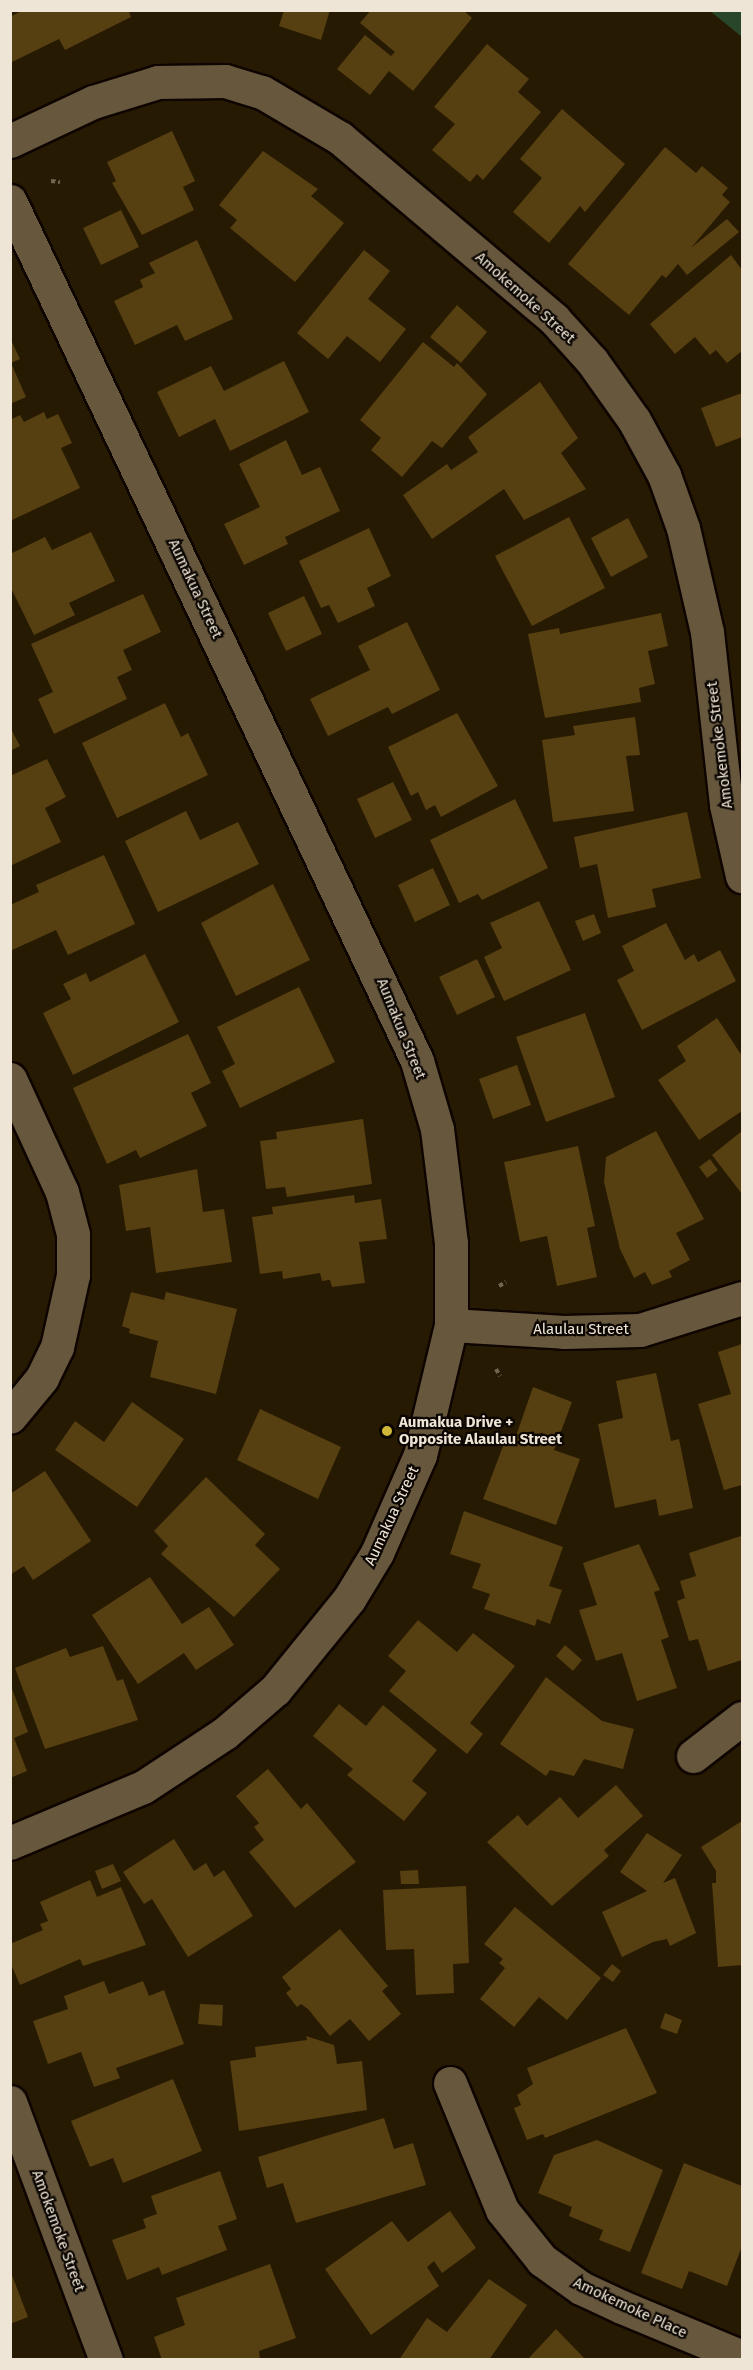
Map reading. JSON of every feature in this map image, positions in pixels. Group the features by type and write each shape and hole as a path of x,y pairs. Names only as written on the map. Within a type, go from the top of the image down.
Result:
{"street":[{"name":"Amokemoke Street","path":"10,141 93,102 158,82 225,81 262,92 340,138 554,320 592,361 634,420 664,475 683,528 707,632 726,805 742,876"},
{"name":"Aumakua Street","path":"10,201 417,1061 446,1183 452,1242 450,1325 420,1455 398,1510 349,1599 310,1651 275,1690 184,1761 88,1814 10,1844"},
{"path":"10,1079 62,1192 73,1234 73,1275 57,1347 42,1378 10,1417"},
{"name":"Alaulau Street","path":"450,1325 564,1332 640,1330 678,1322 742,1298"},
{"path":"693,1756 742,1718"},
{"name":"Amokemoke Place","path":"450,2083 502,2210 542,2260 581,2288 742,2357"},
{"name":"Amokemoke Street","path":"10,2102 103,2358"}],"path":[{"path":"51,181 60,182"},
{"path":"499,1287 506,1282"},
{"path":"496,1369 500,1376"}],"green space":[{"path":"710,11 742,11 742,37"}],"building":[{"path":"23,10 128,10 131,17 65,50 59,39 10,63 10,17"},
{"path":"284,10 330,10 321,40 279,26"},
{"path":"371,10 463,10 472,18 413,91 389,71 370,95 337,69 365,35 391,56 395,52 360,23"},
{"path":"487,44 529,79 518,92 541,112 483,180 477,174 470,182 432,150 455,124 434,107"},
{"path":"562,109 625,164 585,212 580,206 549,243 513,212 542,178 520,159"},
{"path":"172,131 195,181 183,187 194,210 142,235 112,183 116,181 107,162"},
{"path":"665,147 696,173 702,166 728,188 722,195 730,202 691,248 727,219 739,232 687,275 678,264 666,278 662,275 629,315 568,264"},
{"path":"263,151 318,189 311,196 344,223 295,282 230,228 237,220 219,205"},
{"path":"121,210 139,247 101,265 83,228"},
{"path":"197,240 233,319 185,341 177,325 135,345 114,301 143,287 140,280 155,273 149,263"},
{"path":"364,250 390,271 368,299 406,329 380,362 347,336 328,359 297,333"},
{"path":"731,255 742,270 742,351 727,363 716,350 710,355 695,337 675,354 650,324"},
{"path":"457,305 487,332 461,363 430,337"},
{"path":"10,338 20,359 11,363 26,397 10,404"},
{"path":"423,342 454,367 457,363 487,394 442,448 432,441 402,477 371,450 381,438 360,420"},
{"path":"284,361 309,412 230,451 215,419 179,437 157,392 211,366 224,391"},
{"path":"540,382 578,438 561,453 586,489 524,520 504,489 432,539 403,495 447,464 451,470 478,452 468,437"},
{"path":"742,393 742,437 716,447 701,408"},
{"path":"44,412 47,419 58,414 72,443 61,448 80,488 10,521 10,420 20,415 24,422"},
{"path":"286,440 302,475 320,467 340,511 285,537 288,544 244,565 224,524 260,507 239,464"},
{"path":"569,517 605,588 532,626 495,556"},
{"path":"628,518 648,557 611,577 591,538"},
{"path":"369,528 391,576 367,588 375,606 338,623 329,605 321,608 299,561"},
{"path":"91,532 115,581 69,603 75,615 34,635 10,586 10,554 45,537 52,550"},
{"path":"143,594 161,632 123,650 132,670 117,677 127,699 54,734 38,699 53,692 31,644"},
{"path":"304,596 322,634 286,651 268,613"},
{"path":"661,613 668,646 648,651 655,684 639,688 641,702 545,718 528,634 559,628 560,634"},
{"path":"407,622 440,690 392,714 388,707 328,736 310,699 370,670 358,646"},
{"path":"165,703 181,737 188,733 208,775 117,818 82,743"},
{"path":"457,713 498,786 441,817 435,805 426,810 418,792 411,796 388,747"},
{"path":"635,717 640,755 626,756 634,811 553,822 542,740 575,735 573,726"},
{"path":"10,727 20,746 10,751"},
{"path":"47,759 66,797 45,808 61,842 10,866 10,776"},
{"path":"393,782 412,820 375,838 357,799"},
{"path":"515,799 548,868 482,900 478,894 459,903 430,840"},
{"path":"186,811 200,840 238,822 259,864 158,912 125,841"},
{"path":"687,812 701,878 652,889 656,907 608,918 597,864 580,868 574,837"},
{"path":"104,855 135,924 68,955 56,930 10,951 10,905 39,892 36,885"},
{"path":"433,868 450,905 415,922 398,885"},
{"path":"273,884 310,960 236,996 201,923"},
{"path":"539,901 571,970 504,1001 484,957 502,948 490,923"},
{"path":"594,914 601,933 583,941 575,921"},
{"path":"666,923 685,960 694,954 698,962 720,950 736,981 642,1030 617,980 634,971 622,946"},
{"path":"145,954 179,1022 73,1075 43,1013 71,999 63,984 86,973 90,982"},
{"path":"477,959 495,997 457,1015 439,977"},
{"path":"299,987 335,1062 240,1108 222,1071 235,1064 217,1027"},
{"path":"585,1013 615,1097 546,1122 516,1037"},
{"path":"717,1018 742,1056 742,1111 699,1140 658,1080 686,1061 677,1046"},
{"path":"188,1034 211,1083 191,1093 207,1126 140,1158 136,1150 107,1164 73,1088"},
{"path":"517,1065 531,1105 493,1119 479,1079"},
{"path":"363,1119 372,1184 287,1197 285,1187 266,1189 260,1141 277,1139 276,1132"},
{"path":"656,1131 704,1219 676,1233 690,1260 669,1271 672,1277 652,1285 645,1272 634,1278 620,1249 604,1182 606,1157"},
{"path":"742,1131 742,1194 712,1155"},
{"path":"578,1146 595,1226 587,1228 597,1277 557,1286 547,1236 520,1242 504,1162"},
{"path":"710,1159 718,1170 707,1178 699,1167"},
{"path":"197,1169 203,1212 224,1209 232,1262 156,1273 150,1227 126,1231 119,1185"},
{"path":"354,1195 355,1203 381,1199 387,1239 359,1242 365,1283 332,1287 330,1280 322,1281 320,1273 283,1279 282,1271 260,1274 252,1217 273,1214 272,1207"},
{"path":"131,1292 164,1300 166,1292 237,1309 216,1394 150,1377 158,1341 129,1333 130,1329 122,1326"},
{"path":"742,1344 742,1485 724,1490 698,1404 731,1394 718,1352"},
{"path":"656,1373 671,1441 679,1439 693,1508 659,1516 656,1499 615,1508 598,1424 623,1418 616,1381"},
{"path":"533,1387 572,1402 554,1450 580,1459 556,1525 483,1499 508,1433 516,1436"},
{"path":"132,1402 184,1439 137,1507 55,1450 75,1421 104,1442"},
{"path":"260,1409 341,1447 318,1499 237,1460"},
{"path":"45,1471 91,1541 33,1580 24,1566 10,1575 10,1494"},
{"path":"206,1477 265,1534 255,1545 280,1569 234,1617 161,1554 168,1546 154,1531"},
{"path":"464,1511 563,1547 549,1586 562,1590 550,1624 537,1619 535,1626 484,1609 490,1594 472,1588 481,1564 450,1554"},
{"path":"741,1536 742,1660 708,1671 698,1639 689,1641 677,1601 685,1598 680,1581 696,1576 689,1553"},
{"path":"639,1544 660,1590 654,1592 669,1637 661,1640 677,1688 637,1701 622,1653 596,1661 579,1610 597,1605 583,1563"},
{"path":"150,1577 182,1624 209,1607 234,1645 196,1670 184,1653 138,1684 92,1615"},
{"path":"418,1620 457,1652 473,1633 515,1666 470,1723 483,1734 467,1754 389,1691 406,1671 388,1656"},
{"path":"565,1645 582,1660 573,1671 556,1656"},
{"path":"103,1646 117,1681 123,1679 138,1720 45,1749 15,1668 66,1648 70,1657"},
{"path":"546,1677 602,1721 634,1729 623,1769 584,1759 574,1776 550,1770 546,1776 500,1744"},
{"path":"11,1686 28,1732 14,1738 27,1771 10,1778"},
{"path":"339,1704 366,1726 383,1705 437,1750 412,1781 427,1793 404,1821 347,1775 353,1769 313,1736"},
{"path":"268,1769 301,1809 307,1803 356,1862 295,1908 249,1852 264,1840 254,1827 259,1823 236,1796"},
{"path":"616,1785 643,1816 604,1850 609,1856 552,1906 487,1842 518,1815 527,1826 560,1797 578,1818"},
{"path":"742,1821 742,1965 718,1967 712,1883 716,1883 716,1871 701,1847"},
{"path":"647,1833 682,1855 663,1883 675,1878 696,1933 670,1946 667,1939 653,1942 622,1957 602,1912 647,1891 620,1872"},
{"path":"174,1839 194,1871 206,1863 214,1877 224,1870 253,1916 188,1957 152,1899 144,1904 123,1872"},
{"path":"113,1864 121,1881 102,1889 95,1871"},
{"path":"418,1870 419,1884 401,1884 400,1871"},
{"path":"90,1880 97,1897 121,1887 146,1945 83,1966 80,1959 20,1985 10,1962 10,1944 43,1930 40,1924 48,1921 40,1902"},
{"path":"466,1886 469,1963 453,1964 454,1993 416,1995 414,1949 386,1950 383,1890"},
{"path":"515,1907 601,1978 567,2020 539,1997 514,2027 480,1999 505,1968 499,1963 503,1959 484,1944"},
{"path":"340,1929 388,1986 382,1991 401,2014 369,2041 350,2019 330,2036 308,2009 301,2004 297,2007 286,1993 291,1989 282,1977"},
{"path":"612,1964 621,1971 613,1982 603,1975"},
{"path":"104,1981 109,1994 143,1981 149,1996 164,1990 184,2044 116,2068 120,2078 94,2087 81,2052 48,2064 33,2021 68,2009 64,1996"},
{"path":"200,2004 223,2005 222,2026 198,2024"},
{"path":"665,2013 682,2020 677,2034 660,2028"},
{"path":"626,2028 657,2093 545,2138 543,2134 527,2140 514,2108 521,2105 517,2095 533,2084 527,2068"},
{"path":"306,2036 334,2045 337,2064 362,2061 367,2110 239,2131 230,2061 256,2057 255,2047 307,2040"},
{"path":"173,2079 202,2151 123,2183 113,2158 90,2167 71,2121"},
{"path":"384,2118 394,2149 413,2143 426,2185 296,2223 283,2183 267,2188 258,2157"},
{"path":"597,2140 663,2170 630,2252 599,2240 603,2230 569,2216 572,2207 538,2193 554,2155"},
{"path":"684,2163 742,2186 742,2246 727,2286 689,2271 682,2289 641,2273"},
{"path":"220,2171 237,2219 218,2226 227,2250 162,2275 159,2267 127,2280 112,2240 146,2228 143,2219 157,2214 151,2196"},
{"path":"450,2211 476,2248 442,2273 434,2261 427,2267 439,2286 371,2335 325,2269 392,2221 408,2242"},
{"path":"270,2264 296,2338 259,2351 260,2360 162,2360 154,2337 185,2325 176,2298"},
{"path":"10,2270 28,2317 10,2324"},
{"path":"489,2279 527,2305 489,2360 399,2360 427,2318 447,2332"},
{"path":"556,2329 586,2360 527,2360"}],"place":[{"name":"Aumakua Drive + Opposite Alaulau Street","path":"387,1431"}]}
